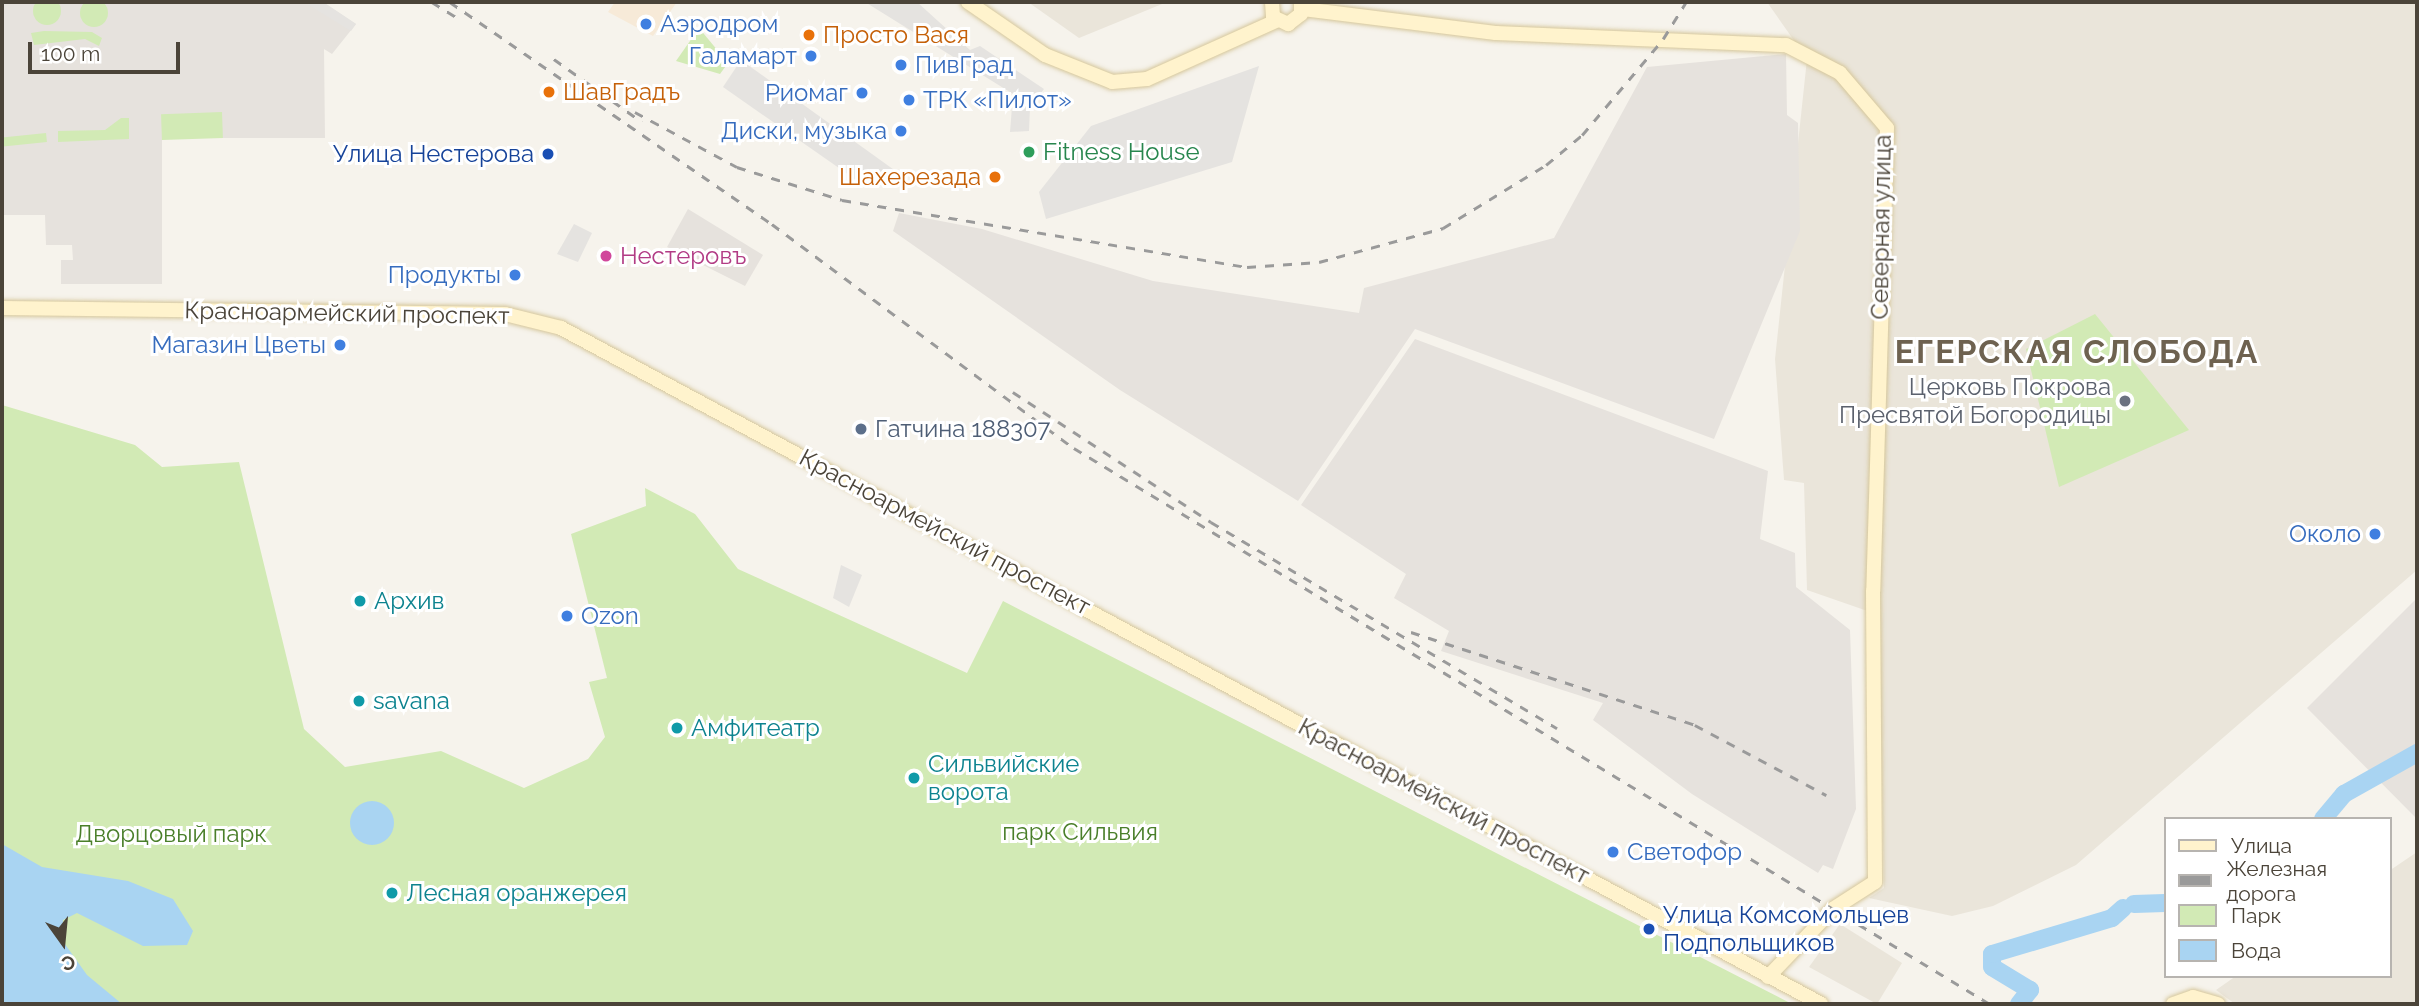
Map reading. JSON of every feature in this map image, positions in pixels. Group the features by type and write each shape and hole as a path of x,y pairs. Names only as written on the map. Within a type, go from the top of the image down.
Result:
{"main road":[{"path":"968,2 1045,55 1112,82 1147,79 1276,21 1293,23 1302,5"},
{"path":"1272,2 1276,21"},
{"name":"Северная улица","path":"1302,5 1496,33 1786,45 1840,74 1887,128 1873,591 1875,882 1833,909 1768,977"},
{"name":"Красноармейский проспект","path":"2,308 505,314 561,328 1821,1004"},
{"path":"2173,1004 2193,996 2218,1004"}],"shaded area":[{"path":"2,2 323,2 356,24 332,54 324,49 325,138 162,138 162,284 61,284 61,260 73,260 72,245 46,245 45,215 2,215"},
{"path":"304,2 323,2 356,24 351,31"},
{"name":"Аэродром","path":"615,2 677,2 653,36 608,12"},
{"path":"865,2 917,2 970,50 980,46 1044,89 1030,108 1029,131 1010,132 1013,94"},
{"path":"1028,2 1167,2 1079,38"},
{"path":"1767,2 2417,2 2417,570 2076,865 1993,906 1952,916 1869,898 1884,888 1879,615 1807,590 1804,483 1784,480 1775,359 1807,59"},
{"path":"1786,54 1787,115 1798,123 1800,231 1714,439 1415,329 1298,501 1120,390 893,231 899,213 982,229 1153,281 1359,313 1364,288 1554,238 1647,67"},
{"path":"741,60 897,172 885,186 859,182 723,87"},
{"path":"1259,66 1232,162 1046,219 1039,192 1091,126"},
{"path":"688,209 763,255 745,286 667,247"},
{"path":"574,224 592,233 578,262 557,254"},
{"path":"1415,339 1768,471 1760,539 1795,553 1796,587 1850,630 1856,809 1833,869 1823,865 1818,873 1692,794 1593,720 1603,703 1441,651 1449,631 1394,598 1406,574 1301,505"},
{"path":"841,565 862,575 849,607 833,598"},
{"path":"2417,598 2417,819 2307,708"},
{"path":"2417,852 2417,1004 2235,1004 2216,990 2233,978 2391,978 2391,870"},
{"path":"1840,924 1902,963 1877,1004 1809,967"}],"green space":[{"path":"40,-1 54,-1 60,6 60,16 52,24 42,24 34,16 34,6"},
{"path":"94,-1 104,3 108,13 104,23 94,27 84,23 80,13 84,3"},
{"path":"699,28 728,63 720,74 676,61"},
{"path":"92,32 102,38 99,46 85,39 34,45 31,33"},
{"path":"222,112 223,138 162,140 161,114"},
{"path":"121,118 129,118 129,139 58,142 58,131 105,130"},
{"path":"46,133 47,142 3,147 2,138"},
{"path":"2095,314 2189,430 2059,487 2026,349"},
{"name":"Дворцовый парк","path":"2,405 135,445 162,467 239,462 304,729 345,767 441,751 524,788 588,759 605,737 589,682 607,678 571,534 646,506 645,488 695,514 738,569 967,673 1003,601 1792,1004 2,1004"}],"water":[{"path":"372,801 381,802 388,807 393,814 393,832 388,839 381,844 372,845 363,844 356,839 351,832 350,823 351,814 356,807 363,802"},
{"path":"2,844 42,867 128,881 173,899 193,931 187,945 143,946 77,913 63,920 62,940 87,975 122,1004 2,1004"}],"waterway":[{"path":"2325,817 2344,794 2417,753"},
{"path":"2134,904 2164,903"},
{"path":"2019,1004 2030,990 1992,967 1992,954 2112,918 2123,908"}],"railway":[{"path":"432,2 456,17"},
{"path":"450,2 772,224 1074,448 1990,1004"},
{"path":"635,112 737,167 842,200 1247,267 1319,262 1443,228 1546,165 1582,135 1663,39 1686,2"},
{"path":"554,59 642,122"},
{"path":"1013,392 1211,522 1557,728"},
{"path":"1411,632 1695,725 1826,795"}],"place":[{"name":"Аэродром","path":"646,24"},
{"name":"Просто Вася","path":"809,35"},
{"name":"Галамарт","path":"811,56"},
{"name":"ПивГрад","path":"901,65"},
{"name":"ШавГрадъ","path":"549,92"},
{"name":"Риомаг","path":"862,93"},
{"name":"ТРК «Пилот»","path":"909,100"},
{"name":"Диски, музыка","path":"901,131"},
{"name":"Fitness House","path":"1029,152"},
{"name":"Улица Нестерова","path":"548,154"},
{"name":"Шахерезада","path":"995,177"},
{"name":"Нестеровъ","path":"606,256"},
{"name":"Продукты","path":"515,275"},
{"name":"Магазин Цветы","path":"340,345"},
{"name":"Церковь Покрова Пресвятой Богородицы","path":"2125,401"},
{"name":"Гатчина 188307","path":"861,429"},
{"name":"Около","path":"2375,534"},
{"name":"Архив","path":"360,601"},
{"name":"Ozon","path":"567,616"},
{"name":"savana","path":"359,701"},
{"name":"Амфитеатр","path":"677,728"},
{"name":"Сильвийские ворота","path":"914,778"},
{"name":"Светофор","path":"1613,852"},
{"name":"Лесная оранжерея","path":"392,893"},
{"name":"Улица Комсомольцев Подпольщиков","path":"1649,929"}],"district":[{"name":"ЕГЕРСКАЯ СЛОБОДА","path":"2077,352"}],"park label":[{"name":"парк Сильвия","path":"1080,832"}]}
